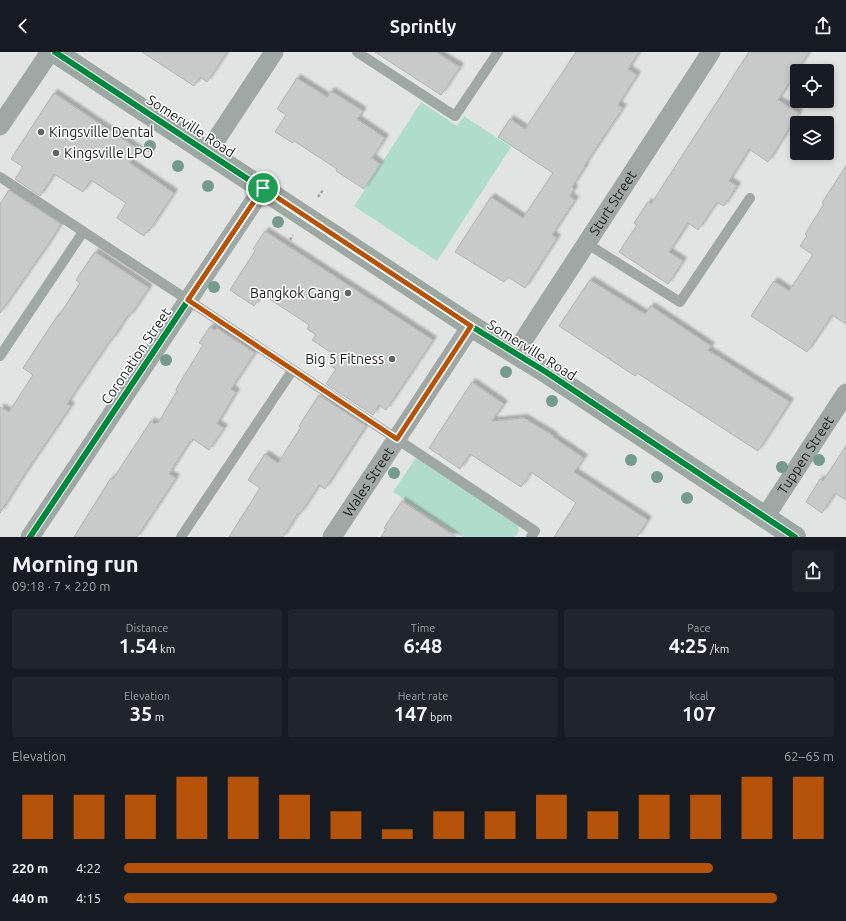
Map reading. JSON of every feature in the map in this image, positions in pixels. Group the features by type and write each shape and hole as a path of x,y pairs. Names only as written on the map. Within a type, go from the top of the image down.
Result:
{"main road":[{"name":"Somerville Road","path":"55,52 471,326 546,372 795,537"}],"street":[{"path":"0,126 50,52"},
{"path":"208,152 274,52"},
{"name":"Sturt Street","path":"515,354 710,52"},
{"name":"Coronation Street","path":"30,537 263,188"},
{"name":"Wales Street","path":"332,537 471,326"},
{"name":"Tuppen Street","path":"765,517 846,392"}],"lane":[{"path":"357,52 455,116 498,52"},
{"path":"0,177 535,531 531,537"},
{"path":"586,243 680,302 750,198"},
{"path":"0,356 83,232"},
{"path":"181,537 292,371"}],"path":[{"path":"315,202 323,190"}],"green space":[{"path":"421,102 457,126 464,116 511,147 437,261 354,206"},
{"path":"417,456 517,522 519,531 515,537 463,537 393,492"}],"building":[{"path":"142,52 227,52 207,82 200,77 194,86"},
{"path":"375,52 436,52 460,67 441,95"},
{"path":"576,52 639,52 628,69 637,75 618,105 623,108 584,166 585,167 572,187 574,189 570,196 575,200 552,235 557,238 525,288 508,277 504,282 455,252 491,197 523,218 553,173 498,137 510,119 525,129"},
{"path":"749,52 809,52 801,64 790,64 790,81 778,100 799,113 797,116 790,116 790,127 768,162 749,149 729,181 737,186 724,206 717,202 698,230 688,223 669,252 683,261 668,284 619,252 637,225 634,223 648,202 651,204"},
{"path":"297,78 327,97 331,91 363,111 357,119 385,138 372,158 380,164 364,189 336,171 337,169 294,141 293,143 275,132 286,115 277,109"},
{"path":"54,93 139,150 130,163 174,193 149,231 148,230 144,236 117,218 126,203 91,180 83,192 54,174 40,196 15,179 23,167 11,159"},
{"path":"846,166 846,324 832,315 807,352 751,316 774,281 789,291 813,255 800,246 807,236 805,234 824,204 822,203"},
{"path":"9,190 61,224 0,313 0,204"},
{"path":"265,231 433,340 386,410 379,405 373,415 326,384 336,369 329,365 335,355 312,340 316,335 307,329 309,325 262,294 254,306 230,290 255,251 253,249"},
{"path":"95,252 149,288 130,316 128,315 112,340 111,339 67,404 71,406 0,513 0,407 9,412 33,375 23,368 80,283 76,280"},
{"path":"590,280 645,314 651,306 711,346 708,350 790,402 758,451 637,373 635,376 559,326"},
{"path":"210,327 215,330 217,328 255,353 231,389 236,392 217,424 224,428 209,450 193,439 192,442 190,441 169,474 176,478 137,537 74,537 111,478 113,479 151,421 155,424 157,422 158,423 177,391 176,389 203,345 199,343"},
{"path":"472,382 504,404 492,421 524,418 554,436 553,437 584,458 574,472 648,520 637,537 554,537 576,503 531,472 521,487 470,454 460,469 429,448"},
{"path":"319,395 366,426 325,489 319,485 300,514 298,513 283,537 229,537 260,488 248,480 265,454 278,463"},
{"path":"846,446 846,500 835,493 822,513 806,502 820,479 823,481"},
{"path":"402,501 456,537 381,537 386,529 384,528"}],"cycle path":[{"path":"55,52 471,326 546,372 795,537"},
{"path":"30,537 263,188"}],"place":[{"name":"Kingsville Dental","path":"41,132"},
{"name":"Kingsville LPO","path":"56,153"},
{"name":"Bangkok Gang","path":"348,293"},
{"name":"Big 5 Fitness","path":"392,359"}],"route":[{"path":"263,188 471,326 397,439 292,371 188,300 263,188"}]}
